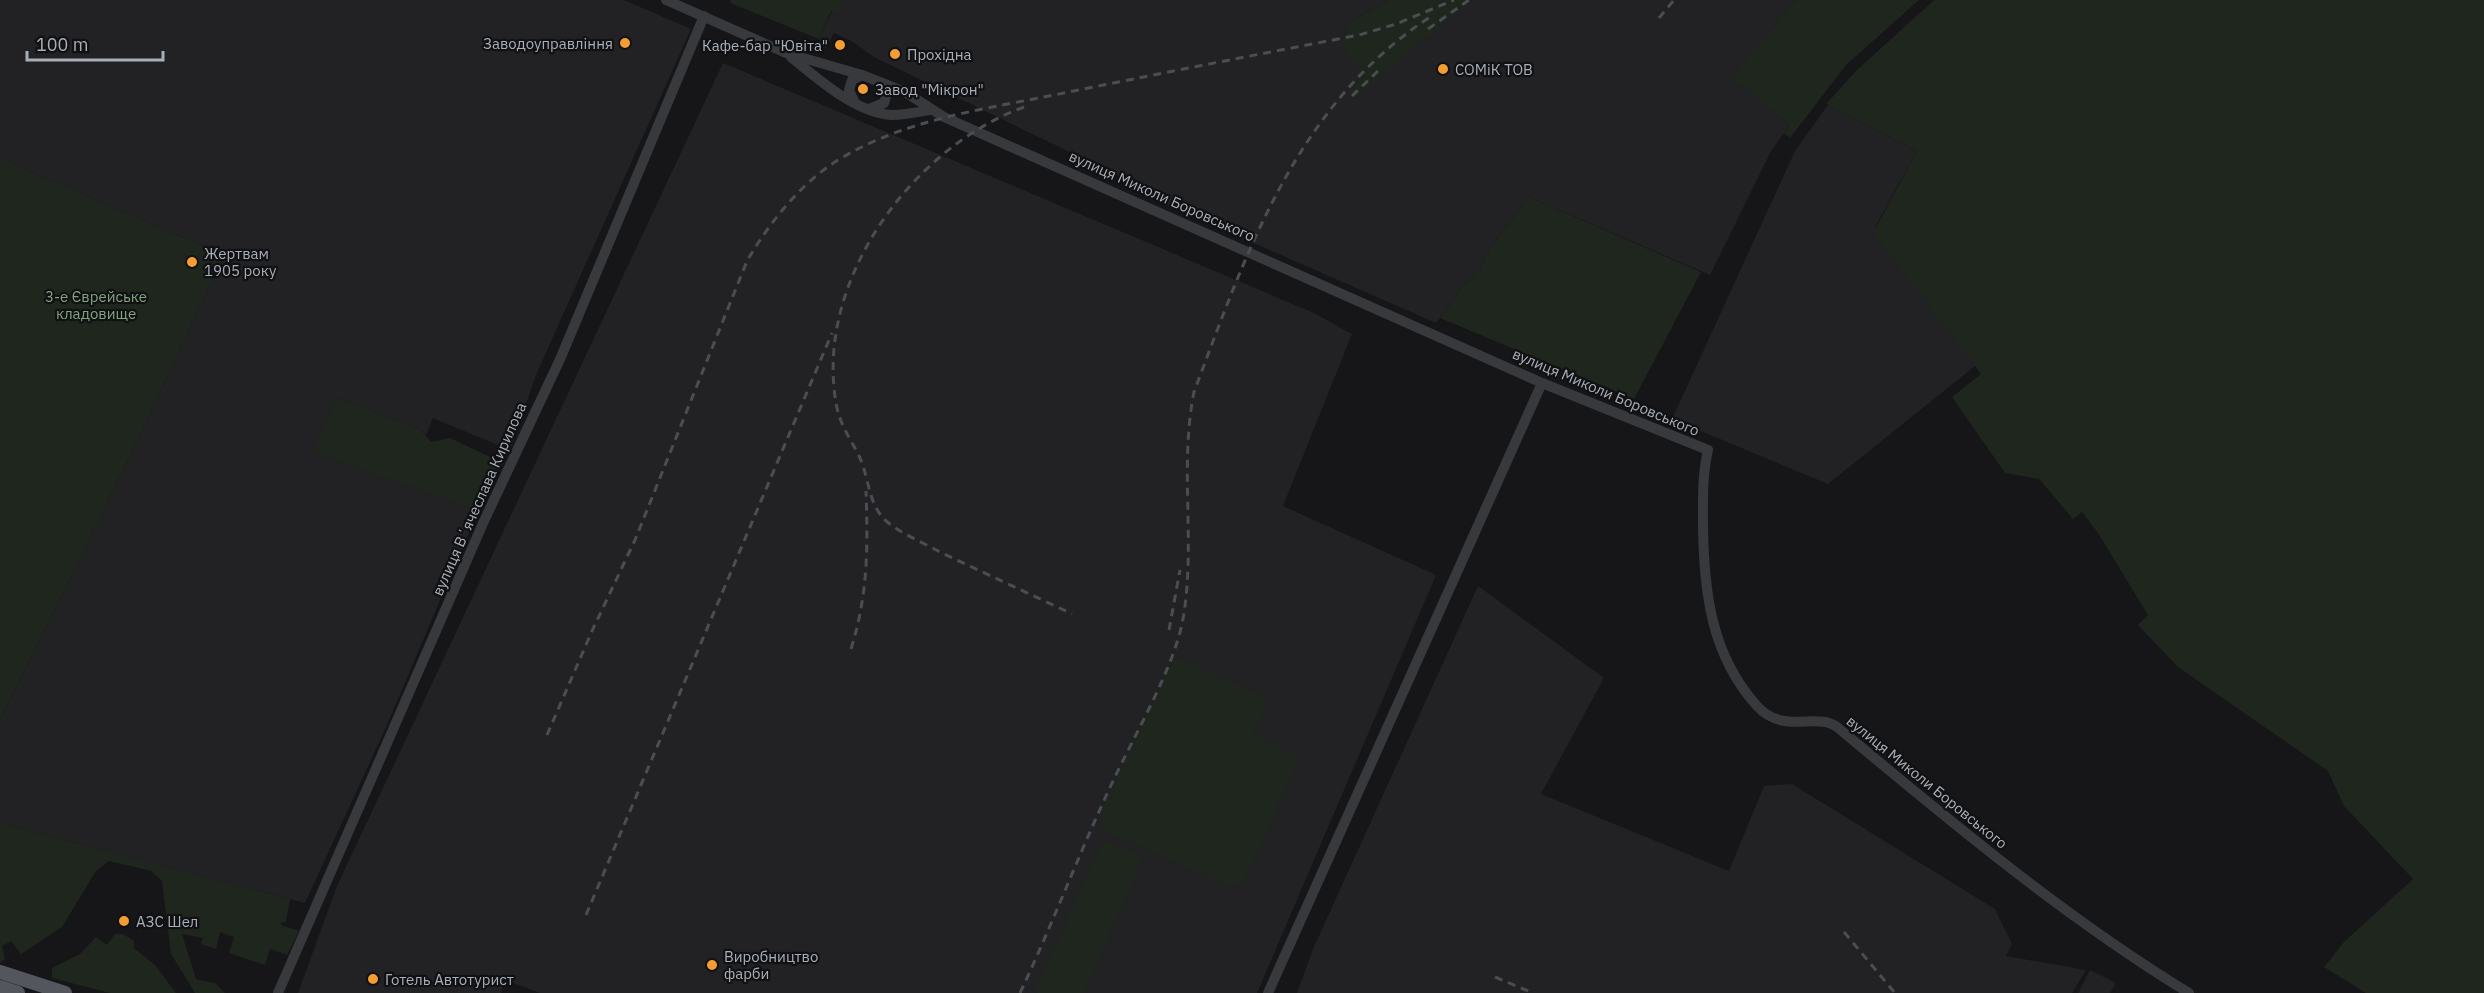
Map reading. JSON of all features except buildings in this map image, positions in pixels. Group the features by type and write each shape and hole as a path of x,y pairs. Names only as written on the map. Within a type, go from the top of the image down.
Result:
{"main road":[{"path":"0,972 65,993"},
{"path":"0,987 18,993"}],"street":[{"name":"вулиця Миколи Боровського","path":"666,0 786,53 862,75 905,92 930,110 1542,383 1708,450 1703,474 1704,571 1709,609 1719,647 1757,706 1777,721 1832,724 1993,856 2158,974 2189,993"},
{"name":"вулиця Вʼячеслава Кирилова","path":"278,993 484,521 561,357 704,16"},
{"name":"вулиця Миколи Боровського","path":"786,53 855,103 869,109 892,115 930,110"},
{"path":"855,103 849,90 852,80 862,75"},
{"path":"869,109 884,104 887,93 881,82"},
{"path":"1268,993 1542,383"}],"shaded area":[{"path":"0,0 624,0 691,29 536,375 510,450 433,418 426,435 420,429 337,397 314,452 478,511 386,727 305,903 0,823 0,720 134,448 224,255 0,158"},
{"path":"841,0 1388,0 1351,21 1471,0 1796,0 1732,78 1790,125 1771,151 1710,275 1529,197 1490,248 1477,275 1465,284 1436,323 1142,194 1146,189 874,57 853,42 834,33 826,48 819,39 832,11 841,11"},
{"path":"723,63 1314,313 1352,334 1283,506 1436,575 1257,993 540,993 505,980 501,993 298,993 337,886"},
{"path":"1828,105 1917,151 1875,227 1975,366 1828,484 1672,419 1795,151"},
{"path":"1478,586 1604,678 1541,794 1729,871 1764,786 1792,784 1995,909 2012,944 2006,956 2086,970 2072,993 1297,993 1313,949"},
{"path":"2090,970 2116,983 2110,993 2078,993"}],"green space":[{"path":"731,0 841,0 841,11 831,11 819,39 730,3"},
{"path":"1388,0 1471,0 1353,101 1347,94 1365,76 1341,46 1351,21"},
{"path":"1796,0 1919,0 1846,65 1790,138 1784,134 1790,125 1731,78"},
{"path":"1934,0 2484,0 2484,993 2366,993 2324,967 2344,942 2413,879 2344,806 2328,771 2178,667 2138,625 2148,615 2098,533 2082,512 2073,519 2039,479 2005,473 1952,397 1981,374 1873,233 1917,151 1826,104 1857,70"},
{"name":"3-е Єврейське кладовище","path":"0,158 224,255 134,448 0,720"},
{"path":"1529,197 1701,272 1634,399 1440,318 1465,284 1477,275 1490,248"},
{"path":"337,397 420,429 431,442 450,438 503,463 478,511 313,452"},
{"path":"1180,658 1270,700 1253,734 1300,757 1248,874 1241,883 1229,886 1105,831 1100,822 1101,811 1173,660"},
{"path":"0,823 290,899 286,922 282,922 281,925 299,931 287,955 270,949 265,965 229,953 234,937 220,932 216,949 201,944 203,938 182,934 196,979 215,983 225,993 195,993 171,954 162,881 151,871 109,861 96,871 62,927 21,954 11,941 2,946 5,959 0,963"},
{"path":"1103,840 1137,853 1142,860 1084,993 1037,993 1036,988"},
{"path":"115,934 123,934 134,941 134,948 155,965 176,993 110,993 52,978 52,968 80,954 96,937 107,945"}],"railway":[{"path":"547,735 635,540 747,261 765,232 787,205 824,169 864,146 892,134 948,117 1359,35 1396,24 1454,0"},
{"path":"1428,29 1469,0"},
{"path":"1659,18 1674,0"},
{"path":"1020,993 1101,807 1163,679 1178,638 1187,591 1187,477 1194,392 1235,285 1257,233 1283,182 1312,135 1346,91 1386,51 1433,15"},
{"path":"1352,96 1380,69"},
{"path":"1024,107 982,127 944,154 909,188 879,226 855,269 840,314 833,361 837,408 844,428 860,458 875,506 885,520 905,534 940,552 1072,614"},
{"path":"586,915 832,333"},
{"path":"851,649 861,609 866,571 866,491"},
{"path":"1169,630 1180,570"},
{"path":"1844,932 1895,993"},
{"path":"1495,977 1533,993"}],"place":[{"name":"Заводоуправління","path":"625,43"},
{"name":"Кафе-бар \"Ювіта\"","path":"840,45"},
{"name":"Прохідна","path":"895,54"},
{"name":"СОМіК ТОВ","path":"1443,69"},
{"name":"Завод \"Мікрон\"","path":"863,89"},
{"name":"Жертвам 1905 року","path":"192,262"},
{"name":"АЗС Шел","path":"124,921"},
{"name":"Виробництво фарби","path":"712,965"},
{"name":"Готель Автотурист","path":"373,979"}]}
